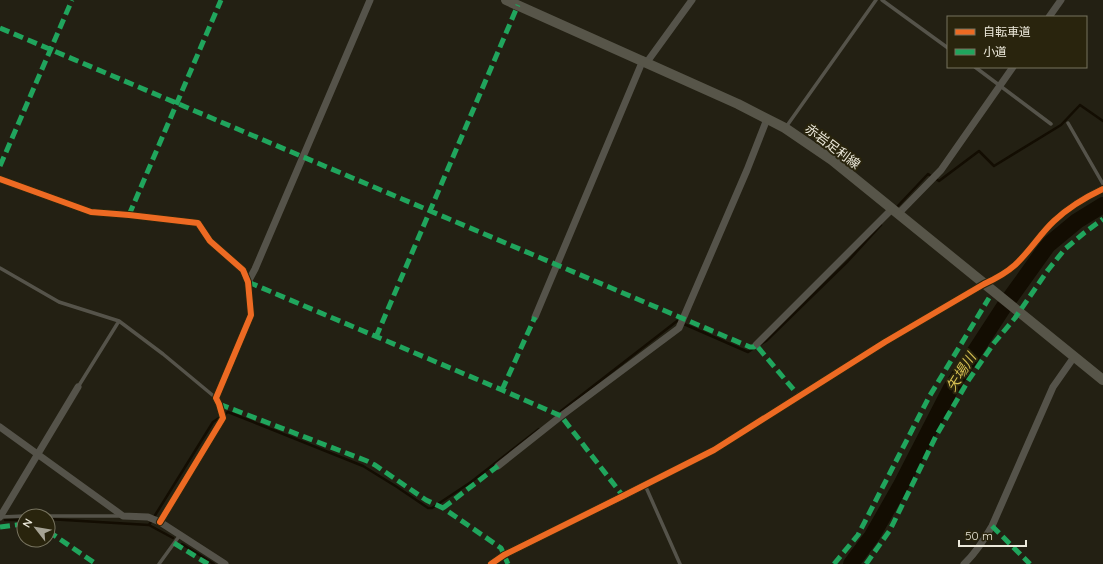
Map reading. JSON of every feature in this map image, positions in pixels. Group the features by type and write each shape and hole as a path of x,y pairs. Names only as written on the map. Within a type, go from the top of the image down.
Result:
{"main road":[{"name":"赤岩足利線","path":"506,0 645,61 738,104 785,128 832,160 1103,380"}],"street":[{"path":"248,282 258,262 370,0"},
{"path":"535,317 645,61 692,0"},
{"path":"1050,16 1061,0"},
{"path":"756,345 941,170 1012,68"},
{"path":"498,466 679,328 744,177 767,119"},
{"path":"0,179 91,212 129,215 198,224 210,241 243,270 248,282 251,315 216,398 223,418 160,522"},
{"path":"491,564 504,555 714,450 872,350 1007,271 1016,264 1038,238 1063,213 1075,204 1103,189"},
{"path":"964,564 983,542 992,526 1054,387 1074,357"},
{"path":"0,517 78,386"},
{"path":"0,427 123,516 148,518 160,522 225,564"}],"lane":[{"path":"785,128 876,0"},
{"path":"882,0 947,47"},
{"path":"976,68 1051,124"},
{"path":"1068,123 1103,184"},
{"path":"0,268 59,302 119,321 163,354 216,398"},
{"path":"78,386 119,321"},
{"path":"644,485 680,564"},
{"path":"0,517 16,516"},
{"path":"56,516 123,516"},
{"path":"159,564 180,535"}],"waterway":[{"path":"895,209 928,174 939,181 979,151 994,166 1061,125 1080,105 1103,121"},
{"name":"矢場川","path":"851,564 872,536 901,485 951,388 1005,305 1048,245 1077,221 1103,205"},
{"path":"761,344 766,341 848,261 881,225"},
{"path":"561,411 677,321 748,352 757,346"},
{"path":"149,525 213,422 228,412 363,466 428,508 432,508 471,482 539,429"},
{"path":"56,519 149,525 173,538"},
{"path":"5,520 16,520"},
{"path":"182,544 214,564"}],"marked path":[{"path":"0,166 72,0"},
{"path":"129,215 221,0"},
{"path":"376,337 518,5"},
{"path":"0,28 750,347 754,347 756,345 799,396"},
{"path":"866,564 890,530 936,436 968,381 994,343 1015,318 1048,270 1065,249 1103,219"},
{"path":"248,282 561,416 623,496"},
{"path":"834,564 858,535 929,397 989,298"},
{"path":"502,390 535,317"},
{"path":"219,404 375,465 426,500 443,508 501,548 508,564"},
{"path":"443,508 498,466"},
{"path":"0,527 16,525"},
{"path":"992,526 1030,564"},
{"path":"56,536 96,564"},
{"path":"174,543 208,564"}],"cycle path":[{"path":"0,179 91,212 198,223 210,241 243,270 248,282 251,315 216,398 223,418 160,522"},
{"path":"491,564 504,555 714,450 885,342 1000,276 1012,268 1020,260 1044,231 1059,216 1077,203 1103,189"}]}
